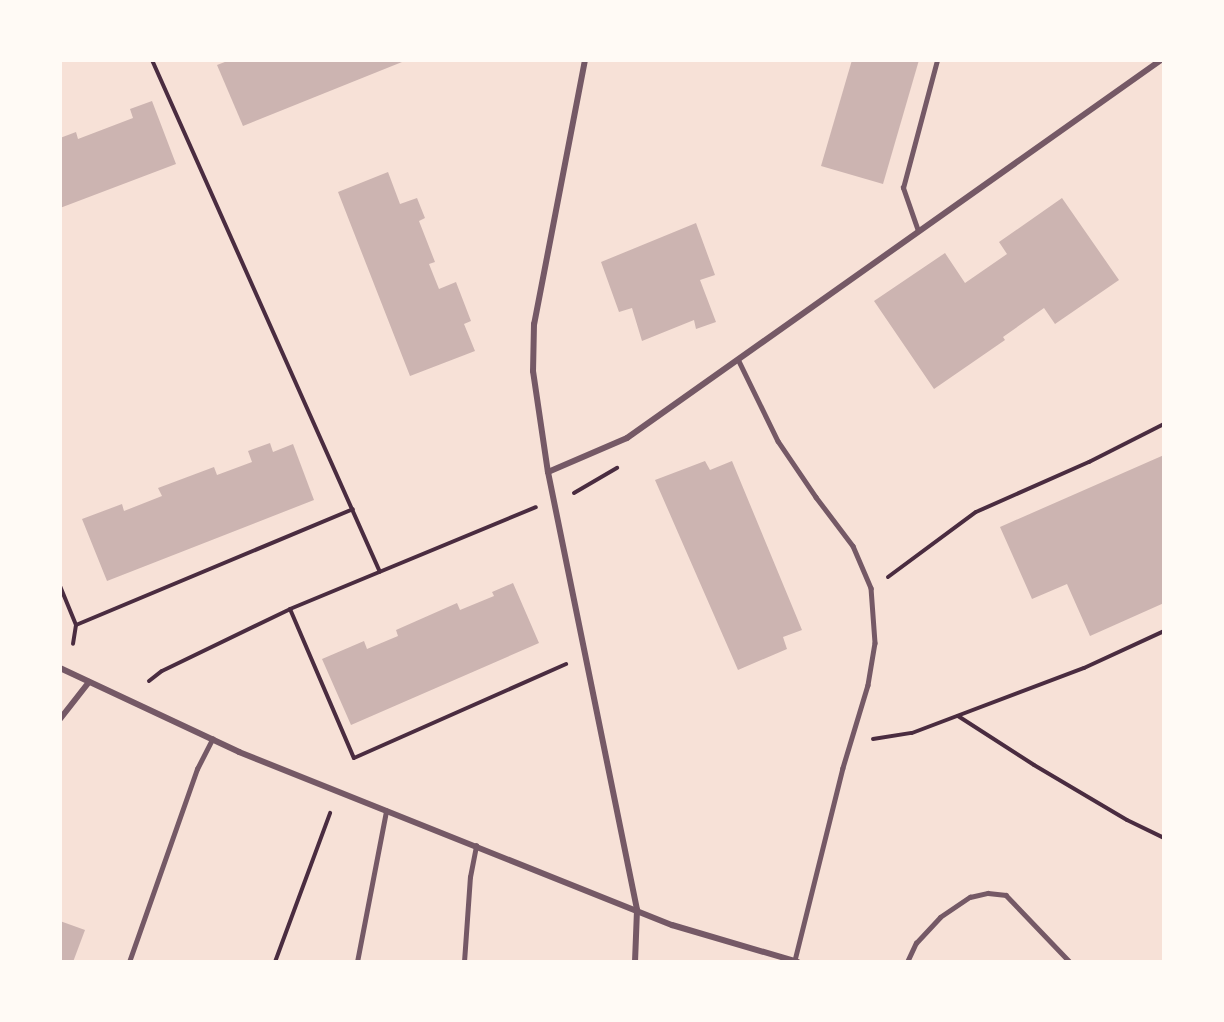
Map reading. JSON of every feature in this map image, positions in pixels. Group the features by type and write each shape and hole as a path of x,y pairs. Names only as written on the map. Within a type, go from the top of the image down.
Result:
{"street":[{"path":"585,60 534,324 533,370 548,472 637,910 635,962"},
{"path":"548,472 627,438 1161,60"},
{"path":"60,668 212,739 386,811 672,925 796,962"},
{"path":"60,719 89,682"}],"lane":[{"path":"918,231 903,188 937,60"},
{"path":"738,359 778,441 853,546 872,588 875,643 868,685 851,742 796,962"},
{"path":"129,962 197,769 212,739"},
{"path":"357,962 386,811"},
{"path":"464,962 470,878 476,846"},
{"path":"907,962 915,943 940,917 970,897 988,893 1006,895 1070,962"}],"path":[{"path":"153,60 380,572"},
{"path":"872,588 976,512 1089,462 1164,424"},
{"path":"149,681 162,671 290,609 554,500"},
{"path":"76,625 353,509"},
{"path":"60,586 76,625 73,644"},
{"path":"290,609 354,758 586,656"},
{"path":"851,742 912,733 1084,668 1164,631"},
{"path":"958,715 1034,765 1127,820 1164,838"},
{"path":"275,962 330,813"}],"building":[{"path":"230,60 407,60 243,126 217,65"},
{"path":"852,60 919,60 883,184 821,166"},
{"path":"152,101 176,164 60,208 60,138 76,132 78,139 133,118 130,109"},
{"path":"388,172 400,204 417,198 425,218 419,221 435,262 429,264 439,289 456,282 471,321 464,324 475,351 410,376 338,192"},
{"path":"1062,198 1119,280 1055,324 1044,308 1003,337 1005,340 934,389 874,301 945,253 965,283 1007,254 999,242"},
{"path":"696,223 715,275 700,280 716,322 696,329 694,320 642,341 632,308 619,312 601,262"},
{"path":"270,443 273,452 293,444 314,500 107,581 82,519 122,504 124,511 162,496 158,488 214,467 217,475 252,462 248,451"},
{"path":"1164,455 1164,603 1090,636 1067,584 1032,599 1000,527"},
{"path":"705,461 710,470 732,461 802,630 783,637 787,649 738,670 655,480"},
{"path":"513,583 539,643 351,725 322,659 364,641 367,649 398,636 396,630 457,603 460,610 494,596 492,592"},
{"path":"60,921 85,930 73,962 60,962"}]}
